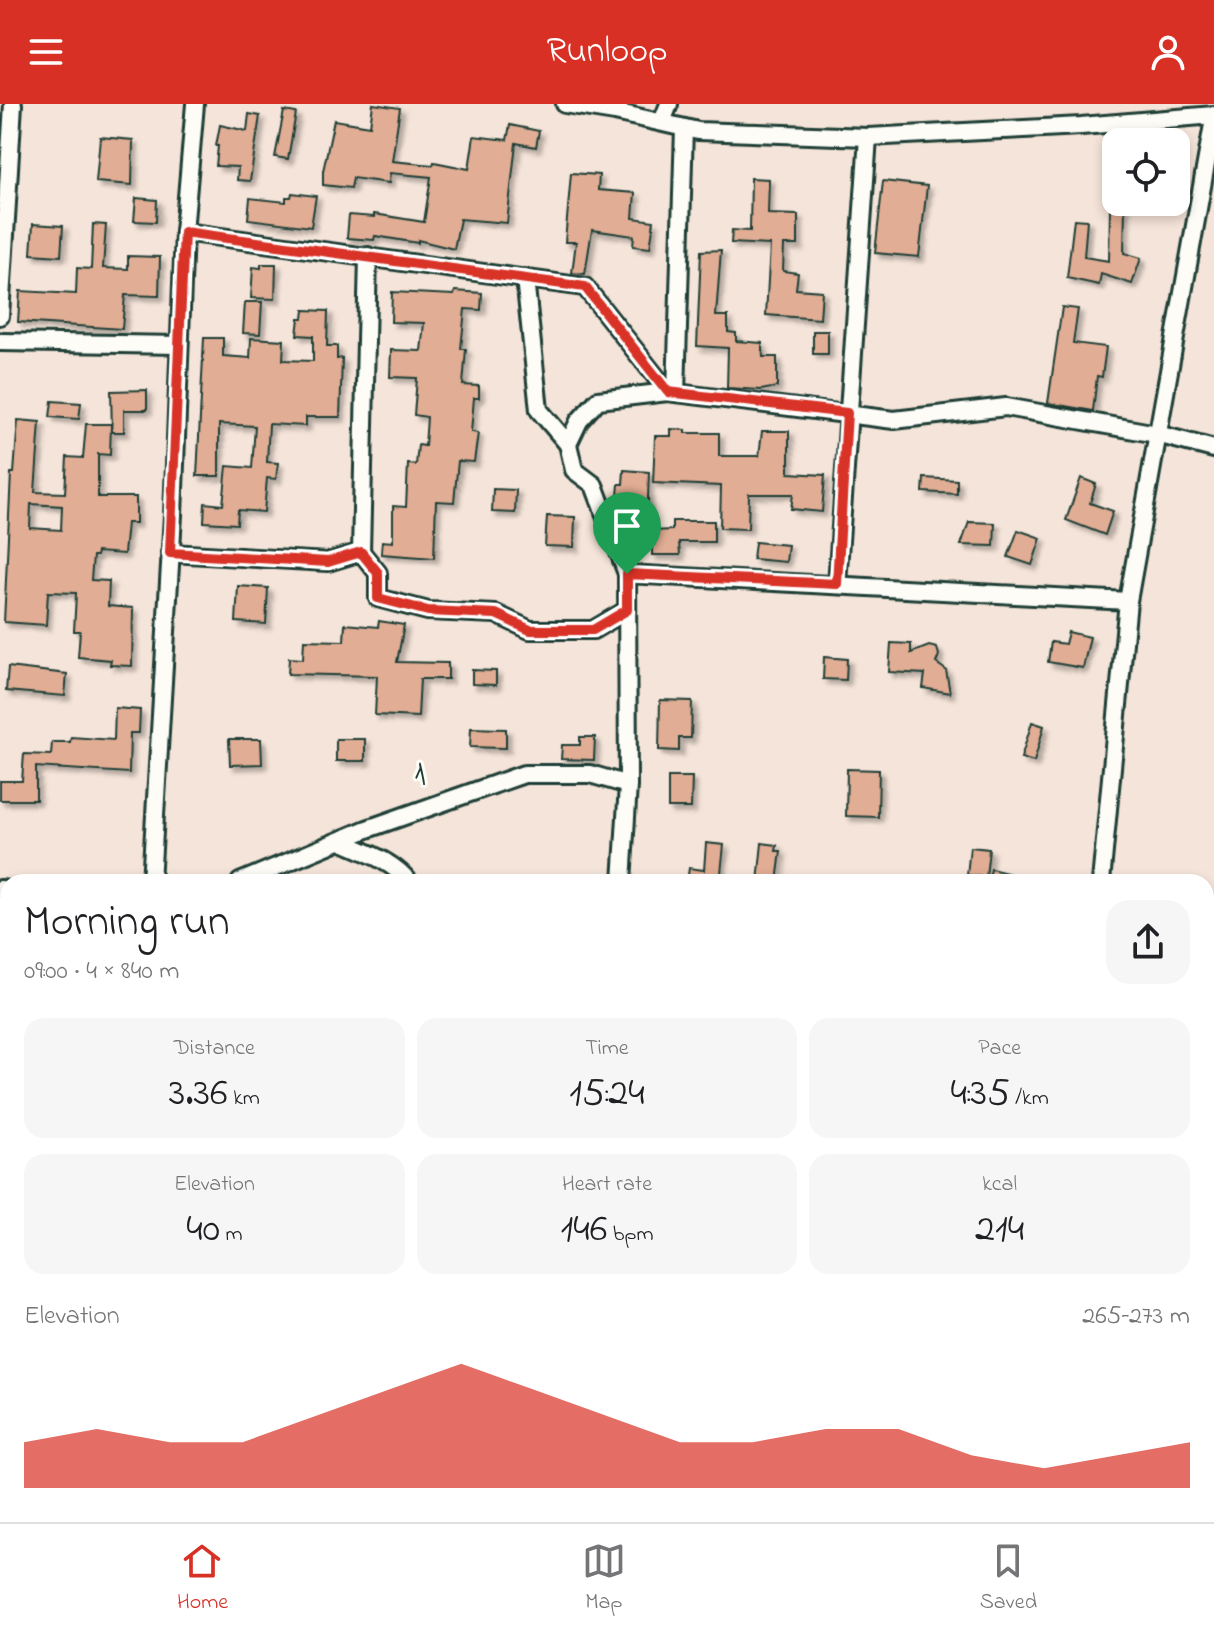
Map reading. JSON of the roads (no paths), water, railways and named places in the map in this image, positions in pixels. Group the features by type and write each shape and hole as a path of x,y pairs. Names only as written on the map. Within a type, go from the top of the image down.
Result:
{"street":[{"path":"0,316 13,104"},
{"path":"151,874 184,232 195,104"},
{"path":"565,104 698,131 868,137 1214,117 1211,156 1128,601 1102,874"},
{"path":"662,122 669,104"},
{"path":"672,393 684,128"},
{"path":"837,584 868,137"},
{"path":"184,232 585,287 672,393"},
{"path":"368,256 361,552 378,573 378,598 428,611 496,614 530,630 593,630 627,610"},
{"path":"525,278 539,410 568,444 574,470 594,485 627,574 628,785 622,874"},
{"path":"0,342 179,345"},
{"path":"568,444 579,421 598,400 672,393 894,420 1006,407 1157,434 1214,449"},
{"path":"170,553 328,562 361,552"},
{"path":"627,574 1128,601"},
{"name":"1","path":"260,874 367,829 524,774 590,774 628,785"},
{"path":"340,841 377,857 401,874"}]}
